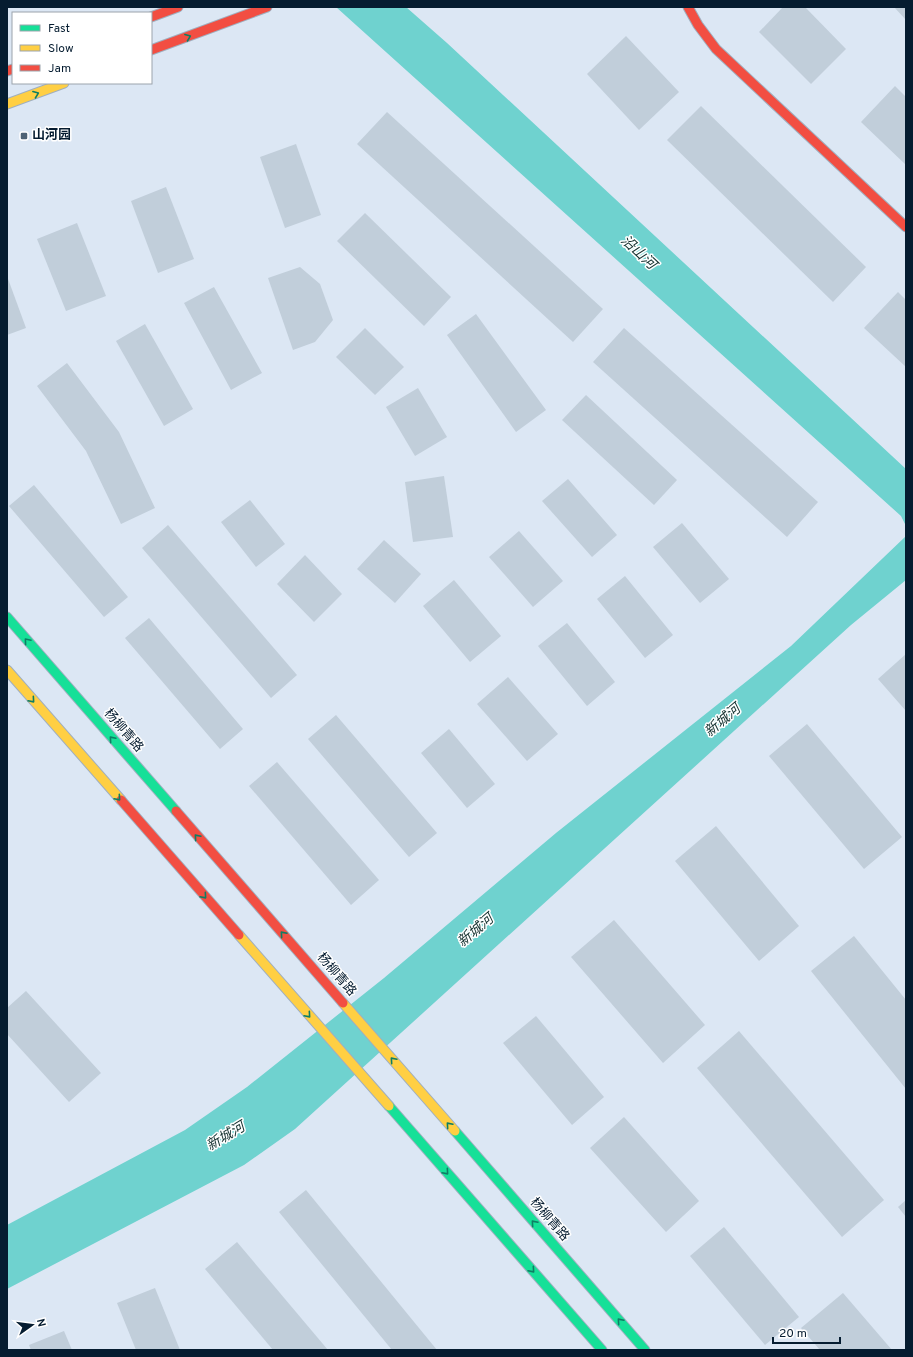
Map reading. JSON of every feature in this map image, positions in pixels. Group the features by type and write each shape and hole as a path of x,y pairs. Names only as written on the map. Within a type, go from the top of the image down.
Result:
{"main road":[{"path":"152,17 178,7"},
{"path":"152,50 267,7"},
{"path":"688,7 698,25 716,49 906,227"},
{"path":"7,104 61,84"},
{"name":"杨柳青路","path":"7,618 645,1350"},
{"path":"7,670 602,1350"}],"water":[{"name":"沿山河","path":"336,7 406,7 447,43 906,469 906,526 901,516"},
{"name":"新城河","path":"906,536 906,580 851,625 295,1129 244,1165 7,1289 7,1225 185,1130 247,1087 384,978 556,833 791,646"}],"building":[{"path":"783,7 805,7 846,49 811,84 759,32"},
{"path":"894,7 906,7 906,20"},
{"path":"626,36 679,92 639,130 587,74"},
{"path":"895,86 906,97 906,165 861,122"},
{"path":"701,106 866,267 833,302 667,140"},
{"path":"387,112 603,309 573,342 357,144"},
{"path":"296,144 321,215 285,228 260,157"},
{"path":"166,187 194,259 158,273 131,201"},
{"path":"365,213 451,297 424,326 337,241"},
{"path":"77,223 106,296 66,311 37,239"},
{"path":"300,267 320,284 333,320 315,342 293,350 268,278"},
{"path":"7,276 26,328 7,335"},
{"path":"214,287 262,373 231,390 184,303"},
{"path":"898,292 906,300 906,367 864,328"},
{"path":"476,314 546,410 516,432 447,335"},
{"path":"145,324 193,409 164,426 116,341"},
{"path":"365,328 404,367 375,395 336,357"},
{"path":"624,328 818,502 787,537 593,362"},
{"path":"67,363 119,432 155,508 121,524 86,451 37,386"},
{"path":"418,388 447,437 415,456 386,407"},
{"path":"586,395 677,480 654,505 562,420"},
{"path":"444,476 453,537 413,542 405,482"},
{"path":"568,479 617,535 592,557 542,501"},
{"path":"34,485 128,597 104,617 9,506"},
{"path":"250,500 285,544 256,567 221,522"},
{"path":"682,523 729,579 700,603 653,547"},
{"path":"168,525 297,675 271,698 142,548"},
{"path":"519,531 563,581 533,607 489,557"},
{"path":"384,540 421,574 395,603 357,569"},
{"path":"305,555 342,594 314,622 277,584"},
{"path":"625,576 673,635 645,658 597,599"},
{"path":"454,580 501,636 470,662 423,606"},
{"path":"149,618 243,729 220,749 125,638"},
{"path":"567,623 615,682 587,706 538,646"},
{"path":"906,654 906,711 878,679"},
{"path":"508,677 558,734 527,761 477,704"},
{"path":"336,715 437,833 409,857 308,739"},
{"path":"807,724 902,837 864,869 769,756"},
{"path":"449,729 495,784 467,808 421,753"},
{"path":"277,762 379,880 351,905 249,786"},
{"path":"716,826 799,926 759,961 675,861"},
{"path":"614,920 705,1025 663,1063 571,957"},
{"path":"854,936 906,1000 906,1089 811,971"},
{"path":"26,991 101,1073 69,1102 7,1034 7,1008"},
{"path":"536,1016 604,1097 572,1125 503,1043"},
{"path":"739,1031 884,1200 842,1237 697,1068"},
{"path":"624,1117 699,1201 666,1232 590,1148"},
{"path":"306,1190 437,1350 392,1350 279,1212"},
{"path":"906,1200 906,1217 898,1207"},
{"path":"724,1227 799,1317 765,1345 690,1256"},
{"path":"237,1242 328,1350 273,1350 205,1269"},
{"path":"155,1288 180,1350 136,1350 117,1303"},
{"path":"843,1293 892,1350 820,1350 801,1328"},
{"path":"64,1331 72,1350 31,1350 29,1345"}],"traffic: fast":[{"path":"7,617 176,811"},
{"path":"389,1106 602,1350"},
{"path":"455,1131 645,1350"}],"traffic: slow":[{"path":"7,104 61,84"},
{"path":"7,670 121,800"},
{"path":"239,935 389,1106"},
{"path":"343,1003 455,1131"}],"traffic: jam":[{"path":"152,17 178,7"},
{"path":"152,50 267,7"},
{"path":"688,7 698,25 716,49 906,227"},
{"path":"7,71 12,69"},
{"path":"121,800 239,935"},
{"path":"176,811 343,1003"}],"place":[{"name":"山河园","path":"24,136"}]}
